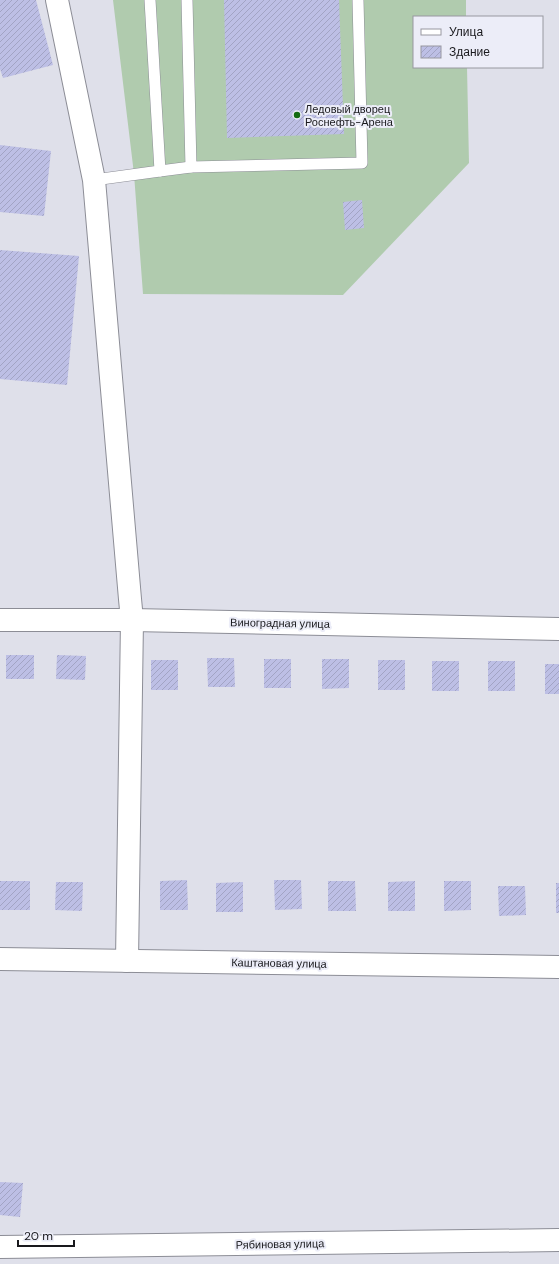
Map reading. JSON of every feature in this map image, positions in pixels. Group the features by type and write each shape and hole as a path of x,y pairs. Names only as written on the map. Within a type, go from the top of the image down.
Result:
{"street":[{"path":"57,0 94,180 132,620 127,961"},
{"name":"Виноградная улица","path":"0,620 132,620 559,628"},
{"name":"Каштановая улица","path":"0,960 559,967"},
{"name":"Рябиновая улица","path":"0,1247 122,1247 559,1240"}],"lane":[{"path":"150,0 160,171"},
{"path":"187,0 191,168"},
{"path":"94,180 191,168 362,163 358,0"}],"green space":[{"name":"Ледовый дворец Роснефть-Арена","path":"113,0 466,0 466,16 413,16 413,68 467,68 469,163 343,295 143,294 134,174"}],"building":[{"path":"0,0 36,0 53,65 3,78 0,69"},
{"path":"224,0 339,0 344,134 227,138"},
{"path":"0,145 51,151 44,216 0,212"},
{"path":"362,200 364,228 345,230 343,202"},
{"path":"0,250 79,256 67,385 0,379"},
{"path":"6,655 34,655 34,679 6,679"},
{"path":"57,655 86,656 85,680 56,679"},
{"path":"207,658 234,658 235,687 208,687"},
{"path":"264,659 291,659 291,688 264,688"},
{"path":"322,659 349,659 349,688 322,689"},
{"path":"151,660 178,660 178,690 151,690"},
{"path":"378,660 405,660 405,690 378,690"},
{"path":"432,661 459,661 459,691 432,691"},
{"path":"488,661 515,661 515,691 488,691"},
{"path":"545,664 559,664 559,694 545,694"},
{"path":"187,880 188,910 160,910 160,881"},
{"path":"274,880 301,880 302,909 275,910"},
{"path":"0,881 30,881 30,910 0,910"},
{"path":"328,881 355,881 356,911 328,911"},
{"path":"415,881 415,911 388,911 388,882"},
{"path":"444,881 471,881 471,910 444,911"},
{"path":"56,882 83,882 82,911 55,910"},
{"path":"243,882 243,912 216,912 216,883"},
{"path":"556,883 559,883 559,913 556,913"},
{"path":"498,886 525,886 526,915 499,916"},
{"path":"0,1182 23,1183 20,1217 0,1215"}],"place":[{"name":"Ледовый дворец Роснефть-Арена","path":"297,115"}]}
